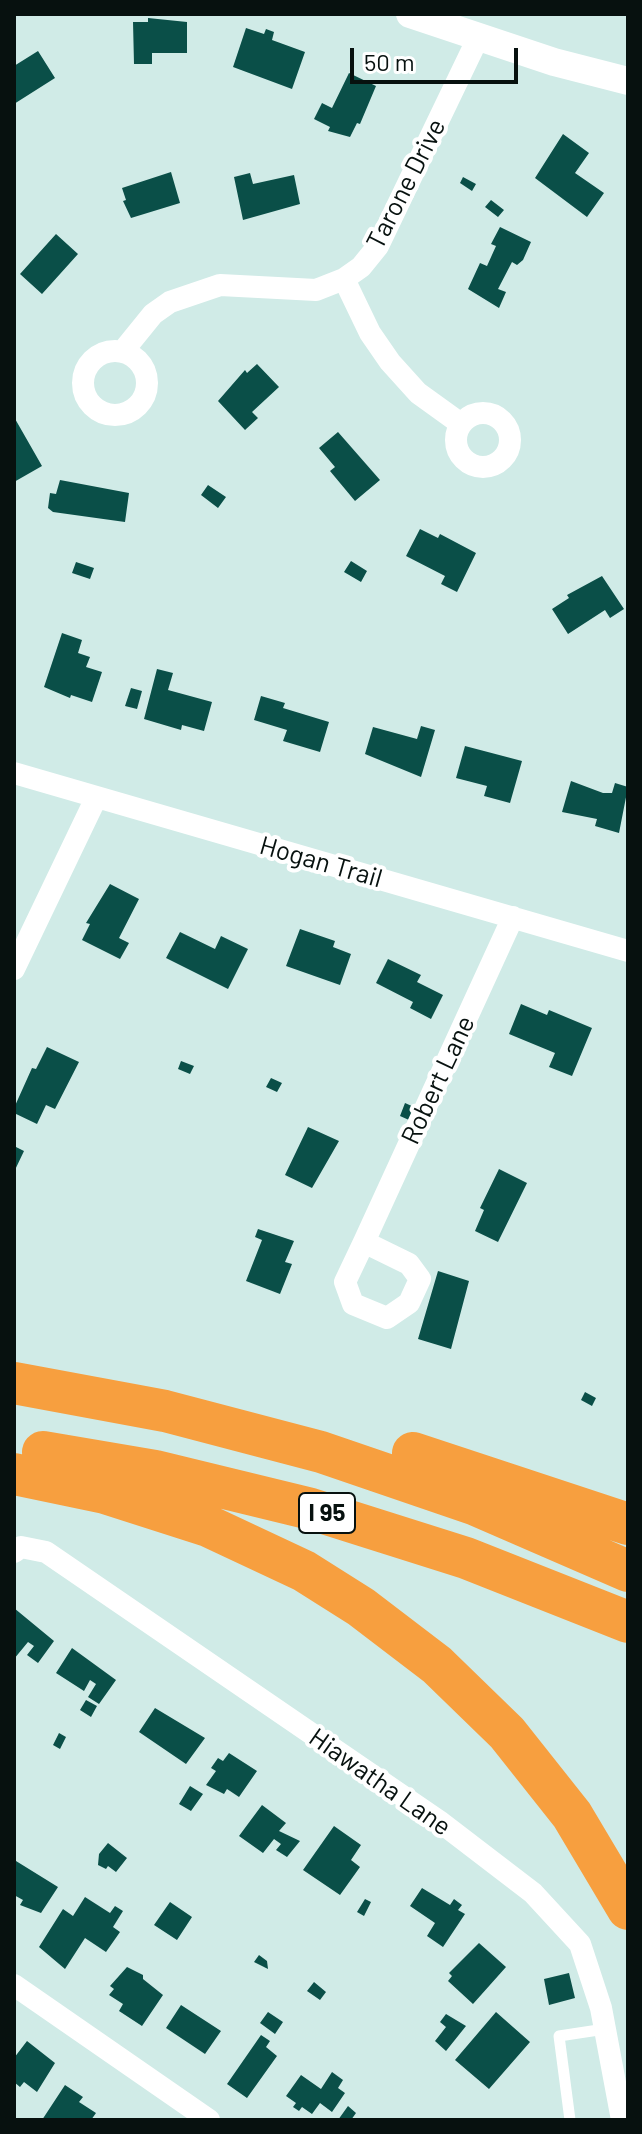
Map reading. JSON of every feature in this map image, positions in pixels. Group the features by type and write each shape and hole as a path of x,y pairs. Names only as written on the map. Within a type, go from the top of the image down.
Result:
{"highway":[{"name":"I 95","path":"14,1383 243,1430 386,1473 476,1505 628,1571"},
{"path":"84,1395 229,1409 336,1431 628,1524"},
{"name":"I 95","path":"14,1448 155,1471 311,1509 466,1558 628,1622"},
{"path":"14,1474 140,1502 208,1526 304,1571 370,1613 437,1665 507,1733 572,1815 628,1909"}],"street":[{"path":"410,14 622,81"},
{"name":"Tarone Drive","path":"123,351 153,314 170,302 220,285 316,290 344,279 361,267 378,246 478,38"},
{"path":"344,279 370,333 390,362 418,393 461,424"},
{"name":"Hogan Trail","path":"14,773 628,951"},
{"path":"14,969 96,798"},
{"name":"Robert Lane","path":"364,1242 513,917"},
{"name":"Hiawatha Lane","path":"14,1552 21,1547 46,1552 439,1821 533,1893 580,1944 605,2029 622,2120"},
{"path":"14,1985 209,2120"}],"lane":[{"path":"570,2120 559,2036 605,2029"}],"building":[{"path":"148,18 187,22 187,53 152,53 152,64 134,64 133,22 148,22"},
{"path":"246,28 264,34 266,29 274,32 272,40 305,52 292,89 233,67"},
{"path":"38,51 55,78 14,104 14,66"},
{"path":"349,73 376,86 360,124 357,123 350,137 328,131 330,127 314,119 322,103 332,108"},
{"path":"563,134 589,153 575,173 604,193 587,217 535,178"},
{"path":"171,172 180,203 131,218 123,201 126,200 122,188"},
{"path":"250,173 253,184 294,175 300,204 243,220 234,177"},
{"path":"463,177 476,184 472,191 460,183"},
{"path":"491,200 504,210 498,217 485,207"},
{"path":"500,227 531,242 523,260 517,265 512,262 498,289 506,292 499,308 468,289 480,263 487,266 496,246 491,244"},
{"path":"56,234 78,254 42,294 20,274"},
{"path":"257,364 279,387 252,412 258,418 245,430 218,401 245,370 247,373"},
{"path":"14,417 42,466 14,482"},
{"path":"338,432 380,480 355,501 330,471 335,467 319,448"},
{"path":"60,480 129,493 125,522 53,512 48,508 50,493 56,494"},
{"path":"208,485 226,497 218,508 201,495"},
{"path":"420,529 438,538 440,534 476,553 457,592 441,584 445,576 406,556"},
{"path":"351,561 367,571 361,582 344,572"},
{"path":"76,562 94,568 90,579 72,573"},
{"path":"602,576 624,609 610,618 605,610 568,634 552,609 569,598 567,595"},
{"path":"62,633 82,640 78,653 90,657 86,667 102,672 92,702 71,695 70,698 44,687"},
{"path":"157,669 173,673 168,690 212,702 204,731 182,725 181,730 144,719"},
{"path":"131,688 142,691 137,709 125,706"},
{"path":"261,696 285,703 283,708 329,722 320,752 283,741 287,730 254,720"},
{"path":"421,726 435,730 421,777 365,754 373,727 417,739"},
{"path":"465,746 522,761 510,803 484,796 487,786 456,778"},
{"path":"571,781 603,793 612,793 615,783 628,787 619,833 595,826 597,819 562,812"},
{"path":"110,884 139,899 119,938 129,943 120,959 82,940 90,924 86,923"},
{"path":"300,929 335,941 333,947 351,954 340,985 286,966"},
{"path":"180,932 215,949 221,936 248,949 228,989 166,958"},
{"path":"388,959 421,975 417,982 443,995 431,1019 410,1008 413,1002 376,983"},
{"path":"521,1004 547,1015 549,1010 592,1028 572,1076 549,1067 555,1053 509,1034"},
{"path":"47,1047 79,1062 55,1109 46,1105 37,1124 14,1113 14,1108 32,1068 36,1069"},
{"path":"181,1061 194,1066 190,1074 178,1069"},
{"path":"271,1078 282,1083 277,1092 266,1087"},
{"path":"405,1103 414,1107 409,1120 400,1116"},
{"path":"308,1127 339,1141 312,1188 285,1175"},
{"path":"14,1146 24,1151 14,1172"},
{"path":"499,1169 527,1183 498,1242 475,1231 484,1210 480,1208"},
{"path":"258,1229 294,1241 285,1262 292,1264 280,1294 246,1281 262,1240 255,1237"},
{"path":"438,1271 469,1281 451,1349 418,1339"},
{"path":"585,1392 596,1398 592,1406 581,1400"},
{"path":"14,1608 54,1641 38,1663 27,1655 34,1646 28,1642 14,1659"},
{"path":"72,1648 116,1680 99,1704 88,1697 96,1684 90,1680 84,1691 56,1673"},
{"path":"86,1700 97,1706 91,1717 80,1710"},
{"path":"155,1708 205,1738 186,1764 139,1732"},
{"path":"59,1733 66,1737 60,1749 53,1745"},
{"path":"229,1753 257,1771 239,1797 227,1789 224,1794 206,1785 216,1771 211,1768 218,1758 223,1761"},
{"path":"190,1786 203,1794 191,1811 179,1804"},
{"path":"262,1805 286,1823 279,1831 300,1841 287,1857 276,1850 281,1844 274,1839 263,1853 239,1836"},
{"path":"334,1826 361,1845 351,1860 360,1867 340,1895 303,1870"},
{"path":"108,1843 127,1858 116,1872 108,1866 106,1869 98,1865 99,1854"},
{"path":"16,1861 58,1887 41,1913 20,1905 23,1900 14,1895"},
{"path":"422,1888 450,1905 454,1899 462,1905 458,1910 465,1914 443,1947 427,1936 435,1923 410,1906"},
{"path":"85,1897 110,1913 115,1906 123,1911 113,1927 120,1932 106,1952 85,1938 65,1969 39,1947 63,1909 73,1916"},
{"path":"365,1899 371,1902 364,1916 357,1912"},
{"path":"170,1902 192,1917 177,1940 154,1925"},
{"path":"479,1943 506,1967 473,2004 448,1981 452,1976 449,1973"},
{"path":"259,1955 267,1961 268,1969 254,1962"},
{"path":"127,1967 143,1975 143,1979 163,1995 142,2026 119,2011 123,2004 109,1995 114,1989 110,1986"},
{"path":"569,1973 575,1998 549,2005 544,1979"},
{"path":"314,1982 326,1992 320,2000 307,1991"},
{"path":"181,2005 221,2031 205,2054 166,2028"},
{"path":"268,2012 283,2022 275,2034 260,2023"},
{"path":"496,2012 530,2042 489,2089 455,2060"},
{"path":"446,2014 466,2026 446,2051 435,2041 446,2027 440,2022"},
{"path":"261,2035 270,2041 266,2047 277,2056 247,2098 227,2084"},
{"path":"27,2041 55,2063 37,2092 24,2082 20,2087 14,2082 14,2058"},
{"path":"332,2072 343,2080 338,2088 345,2093 332,2112 320,2103 312,2114 302,2107 299,2111 293,2107 296,2103 286,2096 301,2075 321,2089"},
{"path":"65,2085 83,2097 79,2102 96,2113 91,2120 42,2120"},
{"path":"348,2106 356,2113 351,2120 338,2120"}]}
